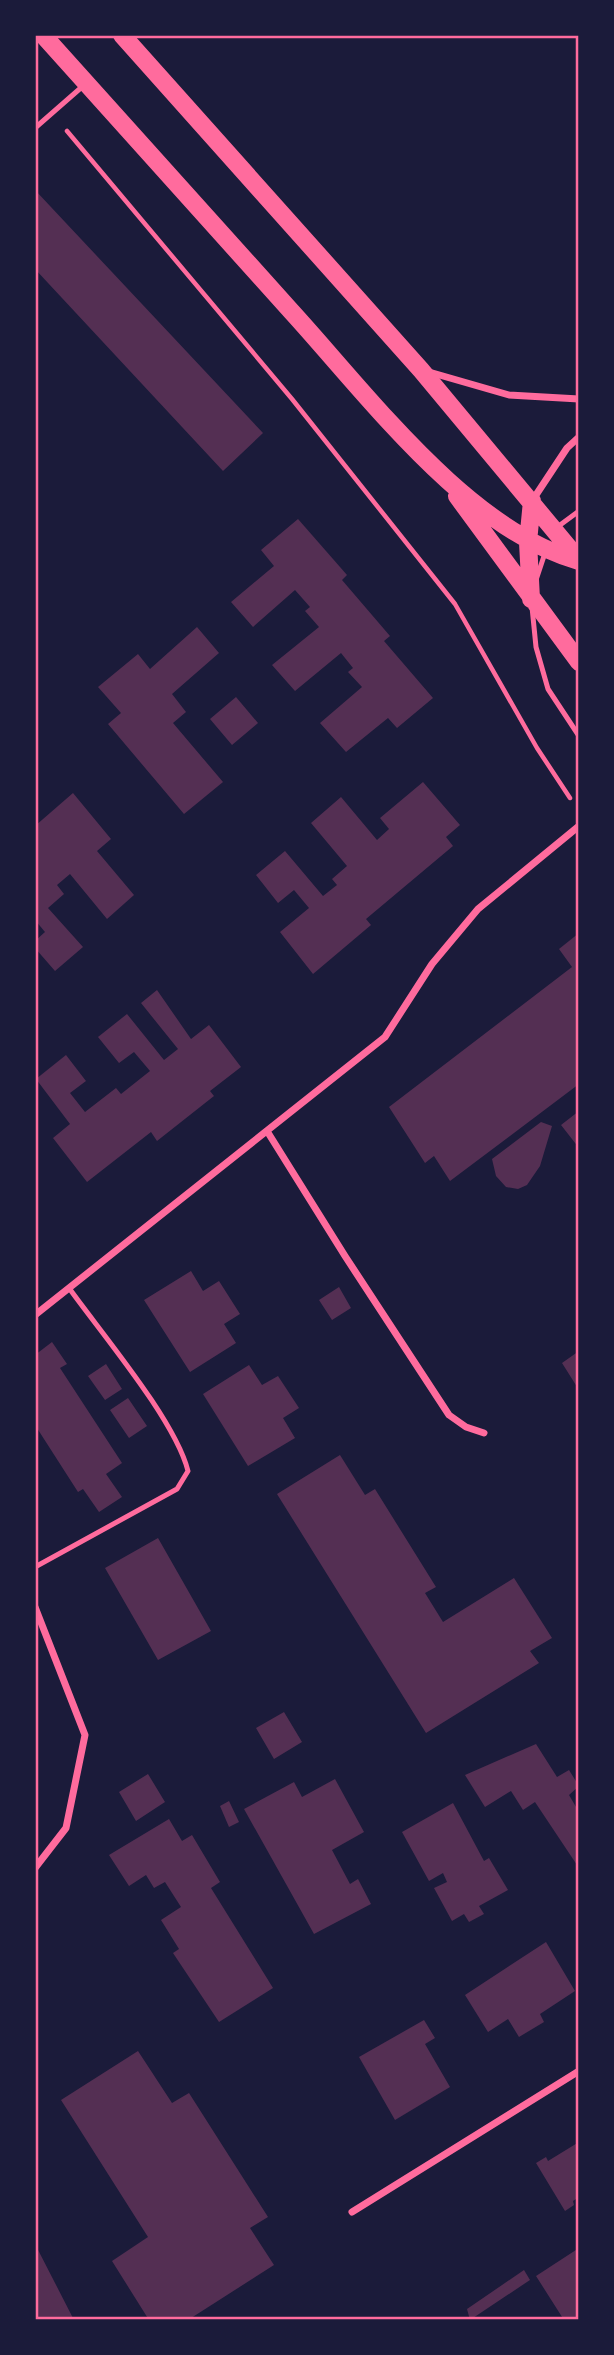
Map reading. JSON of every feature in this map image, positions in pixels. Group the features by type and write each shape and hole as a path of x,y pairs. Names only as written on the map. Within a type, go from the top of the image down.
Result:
{"main road":[{"path":"43,35 447,482 579,662"},
{"path":"122,35 421,370 556,529 579,561"},
{"path":"447,482 501,523 529,534 546,550 579,561"},
{"path":"531,599 529,534 532,501"}],"street":[{"path":"421,370 509,396 579,399"},
{"path":"532,501 567,448 579,437"},
{"path":"35,1315 385,1037 432,964 478,909 579,826"},
{"path":"267,1130 449,1415 466,1427 484,1433"},
{"path":"35,1607 85,1735 66,1828 35,1868"},
{"path":"352,2212 579,2071"}],"lane":[{"path":"35,128 87,83"},
{"path":"579,511 556,529 546,550 531,599 536,647 548,689 579,736"},
{"path":"529,534 556,529"},
{"path":"35,1567 177,1489 188,1471 184,1456 151,1403 69,1288"}],"path":[{"path":"52,113 292,399 455,604 537,748 570,798"}],"building":[{"path":"35,190 263,433 223,471 35,269"},
{"path":"298,519 347,575 342,580 390,636 384,641 433,698 397,728 388,718 346,752 320,723 362,687 348,672 353,668 341,653 295,691 272,665 319,627 305,611 310,607 295,590 253,627 231,602 274,566 261,550"},
{"path":"197,627 219,653 172,694 186,712 173,723 223,782 184,814 108,724 121,713 98,687 138,654 150,669"},
{"path":"236,697 258,723 232,745 210,719"},
{"path":"423,782 460,825 446,837 453,846 366,919 371,925 313,974 280,932 309,908 294,890 278,903 256,875 285,851 323,896 337,885 332,879 347,866 311,823 341,797 377,840 389,829 380,818"},
{"path":"73,793 111,839 97,851 134,895 107,919 70,874 57,885 64,894 48,908 83,947 55,971 35,948 35,941 45,932 35,920 35,826"},
{"path":"579,933 579,1084 450,1181 434,1156 425,1163 389,1107 572,967 559,949"},
{"path":"157,990 191,1039 209,1025 241,1067 210,1091 214,1096 157,1141 151,1132 87,1182 53,1138 70,1124 36,1079 66,1055 86,1081 70,1093 85,1112 116,1088 121,1094 150,1071 134,1052 119,1063 98,1037 127,1014 164,1060 178,1049 141,1003"},
{"path":"579,1111 579,1148 561,1125"},
{"path":"541,1122 552,1126 540,1166 527,1185 518,1189 506,1187 496,1176 492,1159"},
{"path":"191,1271 203,1291 219,1281 240,1314 224,1324 236,1343 190,1372 144,1300"},
{"path":"339,1287 351,1308 332,1320 319,1300"},
{"path":"52,1342 67,1364 60,1368 122,1463 106,1474 122,1497 99,1512 83,1489 78,1492 35,1425 35,1355"},
{"path":"579,1351 579,1390 562,1363"},
{"path":"106,1364 122,1389 105,1400 88,1376"},
{"path":"249,1365 262,1385 278,1376 299,1408 283,1418 295,1438 248,1466 203,1394"},
{"path":"128,1398 147,1426 129,1438 110,1410"},
{"path":"340,1455 365,1495 375,1489 436,1587 425,1593 443,1622 514,1578 552,1638 530,1651 539,1663 426,1733 277,1494"},
{"path":"158,1538 211,1631 158,1660 105,1568"},
{"path":"284,1712 302,1742 274,1759 256,1728"},
{"path":"536,1744 557,1777 569,1770 579,1786 569,1795 579,1812 579,1868 535,1802 523,1810 511,1791 485,1807 465,1775"},
{"path":"148,1774 165,1802 136,1821 119,1792"},
{"path":"335,1779 364,1832 332,1850 350,1884 358,1879 371,1904 314,1934 244,1809 294,1782 302,1797"},
{"path":"229,1801 239,1822 229,1827 220,1806"},
{"path":"453,1803 484,1861 489,1858 508,1890 479,1906 484,1914 469,1922 464,1914 452,1921 434,1888 447,1882 443,1873 429,1881 402,1832"},
{"path":"169,1819 182,1841 192,1835 220,1882 211,1888 273,1988 219,2022 173,1953 179,1949 161,1920 181,1907 165,1882 154,1888 146,1875 129,1886 109,1855"},
{"path":"546,1942 575,1991 540,2014 544,2022 519,2037 508,2019 488,2032 465,1995"},
{"path":"424,2020 435,2038 425,2044 450,2087 395,2120 359,2057"},
{"path":"138,2051 172,2103 189,2093 268,2217 250,2228 274,2265 188,2320 149,2320 112,2261 148,2237 61,2100"},
{"path":"579,2142 579,2197 573,2201 574,2205 565,2211 536,2163 546,2157 548,2161"},
{"path":"35,2244 74,2320 35,2320"},
{"path":"579,2248 579,2320 564,2320 536,2276"},
{"path":"524,2270 530,2280 470,2320 467,2309"}]}
